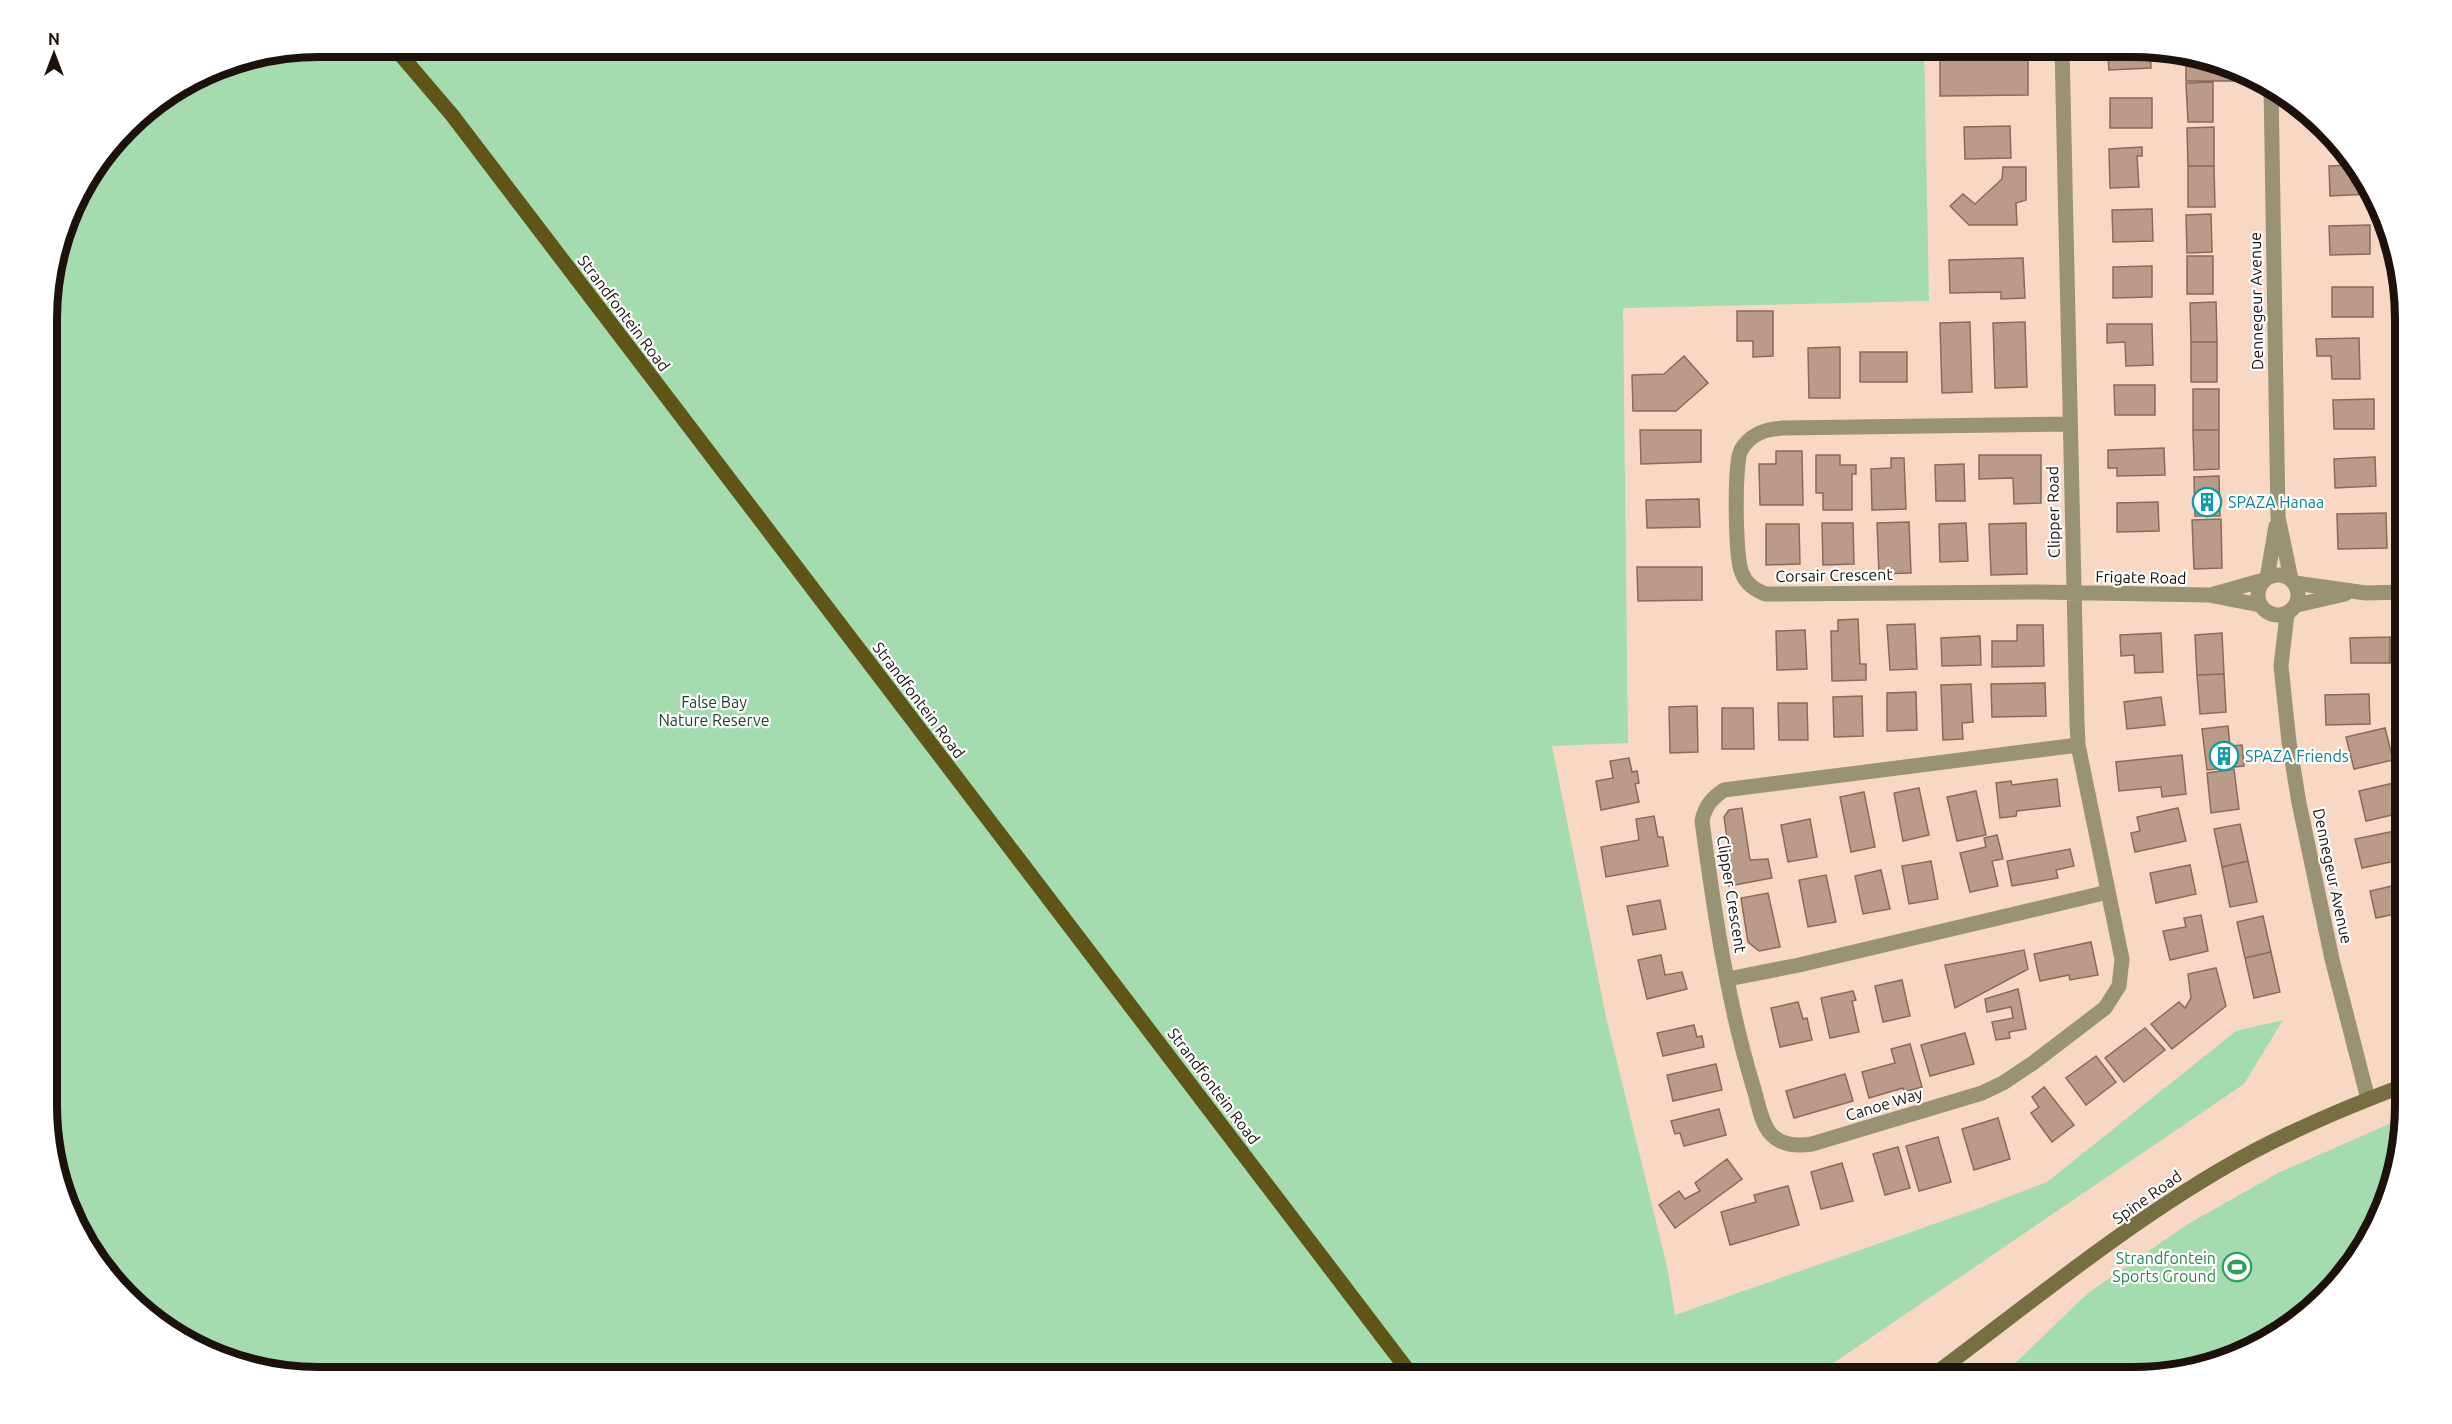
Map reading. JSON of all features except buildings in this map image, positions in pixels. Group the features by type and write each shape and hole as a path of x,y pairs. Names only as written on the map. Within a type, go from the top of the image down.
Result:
{"main road":[{"name":"Strandfontein Road","path":"403,57 452,115 1405,1367"},
{"name":"Spine Road","path":"1944,1367 2190,1188 2228,1165 2293,1132 2395,1089"}],"street":[{"name":"Clipper Road","path":"2062,57 2072,594 2078,745 2122,959 2122,972"},
{"name":"Dennegeur Avenue","path":"2271,96 2278,517 2293,581"},
{"name":"Corsair Crescent","path":"2069,424 1768,429 1755,434 1746,443 1737,460 1738,557 1746,582 1765,594 2072,594"},
{"name":"Dennegeur Avenue","path":"2265,579 2278,517"},
{"path":"2353,592 2292,609 2266,609 2258,595 2265,579 2282,575 2293,581 2353,592 2395,592"},
{"name":"Frigate Road","path":"2209,595 2265,579"},
{"path":"2292,609 2299,593 2293,581"},
{"name":"Frigate Road","path":"2072,594 2209,595 2266,609"},
{"name":"Dennegeur Avenue","path":"2266,609 2281,657 2289,742 2299,802 2332,959 2368,1099"},
{"name":"Dennegeur Avenue","path":"2281,657 2292,609"},
{"name":"Clipper Crescent","path":"2078,745 1724,790 1712,798 1704,811 1702,821 1714,908 1728,979 1799,965 2108,892"},
{"name":"Canoe Way","path":"1728,979 1737,1034 1765,1125 1777,1140 1799,1146 1982,1093 2003,1083 2105,1008 2119,986 2122,972"}],"green space":[{"name":"False Bay Nature Reserve","path":"319,57 1924,57 1929,301 1623,308 1628,743 1552,746 1606,1017 1668,1271 1675,1315 2047,1182 2236,1031 2283,1020 2244,1084 1828,1367 319,1367 268,1362 219,1347 173,1323 146,1302 122,1278 101,1251 84,1221 71,1189 59,1139 57,1105 57,319 62,268 77,219 101,173 122,146 146,122 173,101 203,84 235,71 285,59"},
{"name":"Strandfontein Sports Ground","path":"2394,1122 2386,1173 2375,1205 2360,1236 2330,1278 2306,1302 2279,1323 2249,1340 2217,1353 2167,1365 2011,1367 2088,1293 2188,1224 2278,1173"}],"place":[{"name":"SPAZA Hanaa","path":"2207,502"},
{"name":"SPAZA Friends","path":"2224,756"},
{"name":"Strandfontein Sports Ground","path":"2237,1267"}]}
